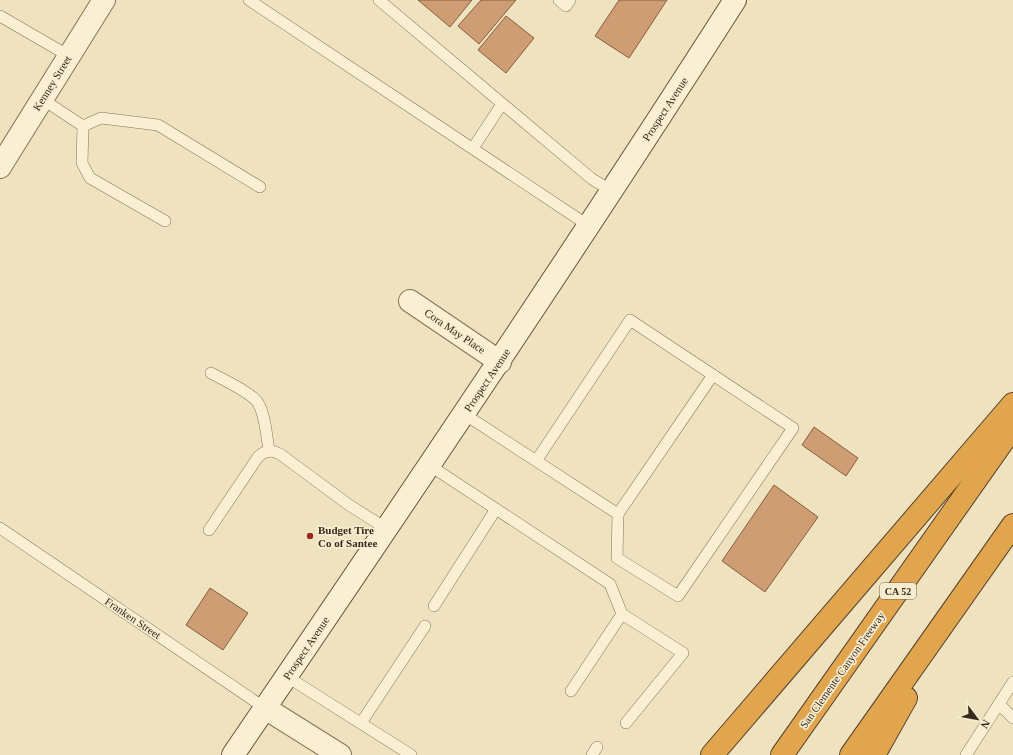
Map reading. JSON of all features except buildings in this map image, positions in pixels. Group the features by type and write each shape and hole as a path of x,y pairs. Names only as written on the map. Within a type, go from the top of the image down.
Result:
{"highway":[{"path":"712,755 1013,404"},
{"name":"San Clemente Canyon Freeway","path":"782,755 1013,427"},
{"path":"851,755 1013,525"},
{"path":"874,755 960,600"}],"main road":[{"name":"Kenney Street","path":"0,167 104,0"},
{"name":"Prospect Avenue","path":"239,753 265,708 286,676 500,362 735,0"},
{"name":"Cora May Place","path":"410,301 500,362"},
{"path":"265,708 340,755"}],"lane":[{"path":"249,0 589,226"},
{"path":"379,0 592,179 612,191"},
{"path":"559,0 566,6 570,0"},
{"path":"0,16 69,56"},
{"path":"42,99 83,126"},
{"path":"473,148 502,104"},
{"path":"83,126 101,118 158,125 260,187"},
{"path":"83,126 82,163 90,178 165,221"},
{"path":"536,461 630,320 793,428 678,596 617,558 618,514 713,375"},
{"path":"211,373 258,402 266,430 269,451"},
{"path":"464,414 618,514"},
{"path":"209,530 258,457 262,453 269,451 274,451 280,454 349,505 387,529"},
{"path":"429,465 610,584 622,614 683,653 626,724"},
{"path":"434,606 496,509"},
{"name":"Franken Street","path":"0,528 265,708"},
{"path":"571,691 622,614"},
{"path":"361,723 426,626"},
{"path":"286,676 411,755"},
{"path":"966,755 1013,682"},
{"path":"999,704 1013,718"}],"place":[{"name":"Budget Tire Co of Santee","path":"310,536"}]}
